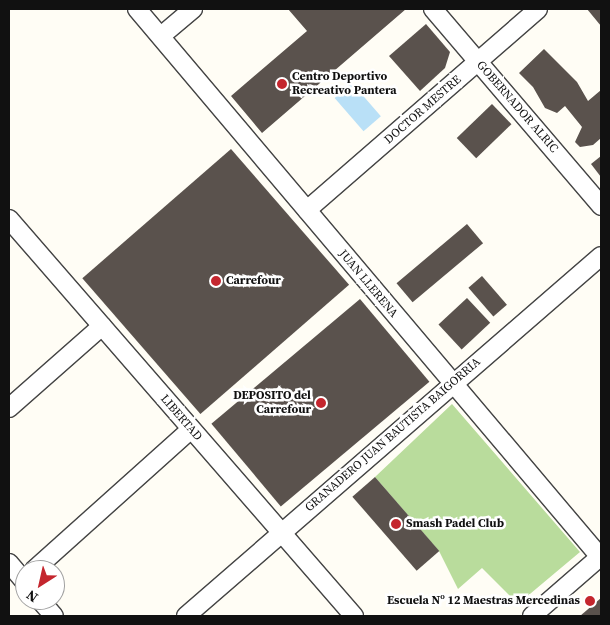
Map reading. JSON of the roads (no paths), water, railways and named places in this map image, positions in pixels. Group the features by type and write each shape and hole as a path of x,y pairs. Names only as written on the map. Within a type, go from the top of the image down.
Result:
{"street":[{"name":"JUAN LLERENA","path":"137,9 452,384 601,557"},
{"path":"160,36 193,9"},
{"name":"GOBERNADOR ALRIC","path":"433,9 601,206"},
{"name":"DOCTOR MESTRE","path":"307,210 538,9"},
{"name":"LIBERTAD","path":"11,226 102,326 354,616"},
{"name":"GRANADERO JUAN BAUTISTA BAIGORRIA","path":"186,616 601,256"},
{"path":"9,408 102,326"},
{"path":"46,560 191,429"},
{"path":"532,616 601,557"}],"water":[{"path":"352,83 381,116 364,131 335,98"}],"place":[{"name":"Centro Deportivo Recreativo Pantera","path":"282,84"},
{"name":"Carrefour","path":"216,281"},
{"name":"DEPOSITO del Carrefour","path":"321,403"},
{"name":"Smash Padel Club","path":"396,524"},
{"name":"Escuela Nº 12 Maestras Mercedinas","path":"590,601"}]}
